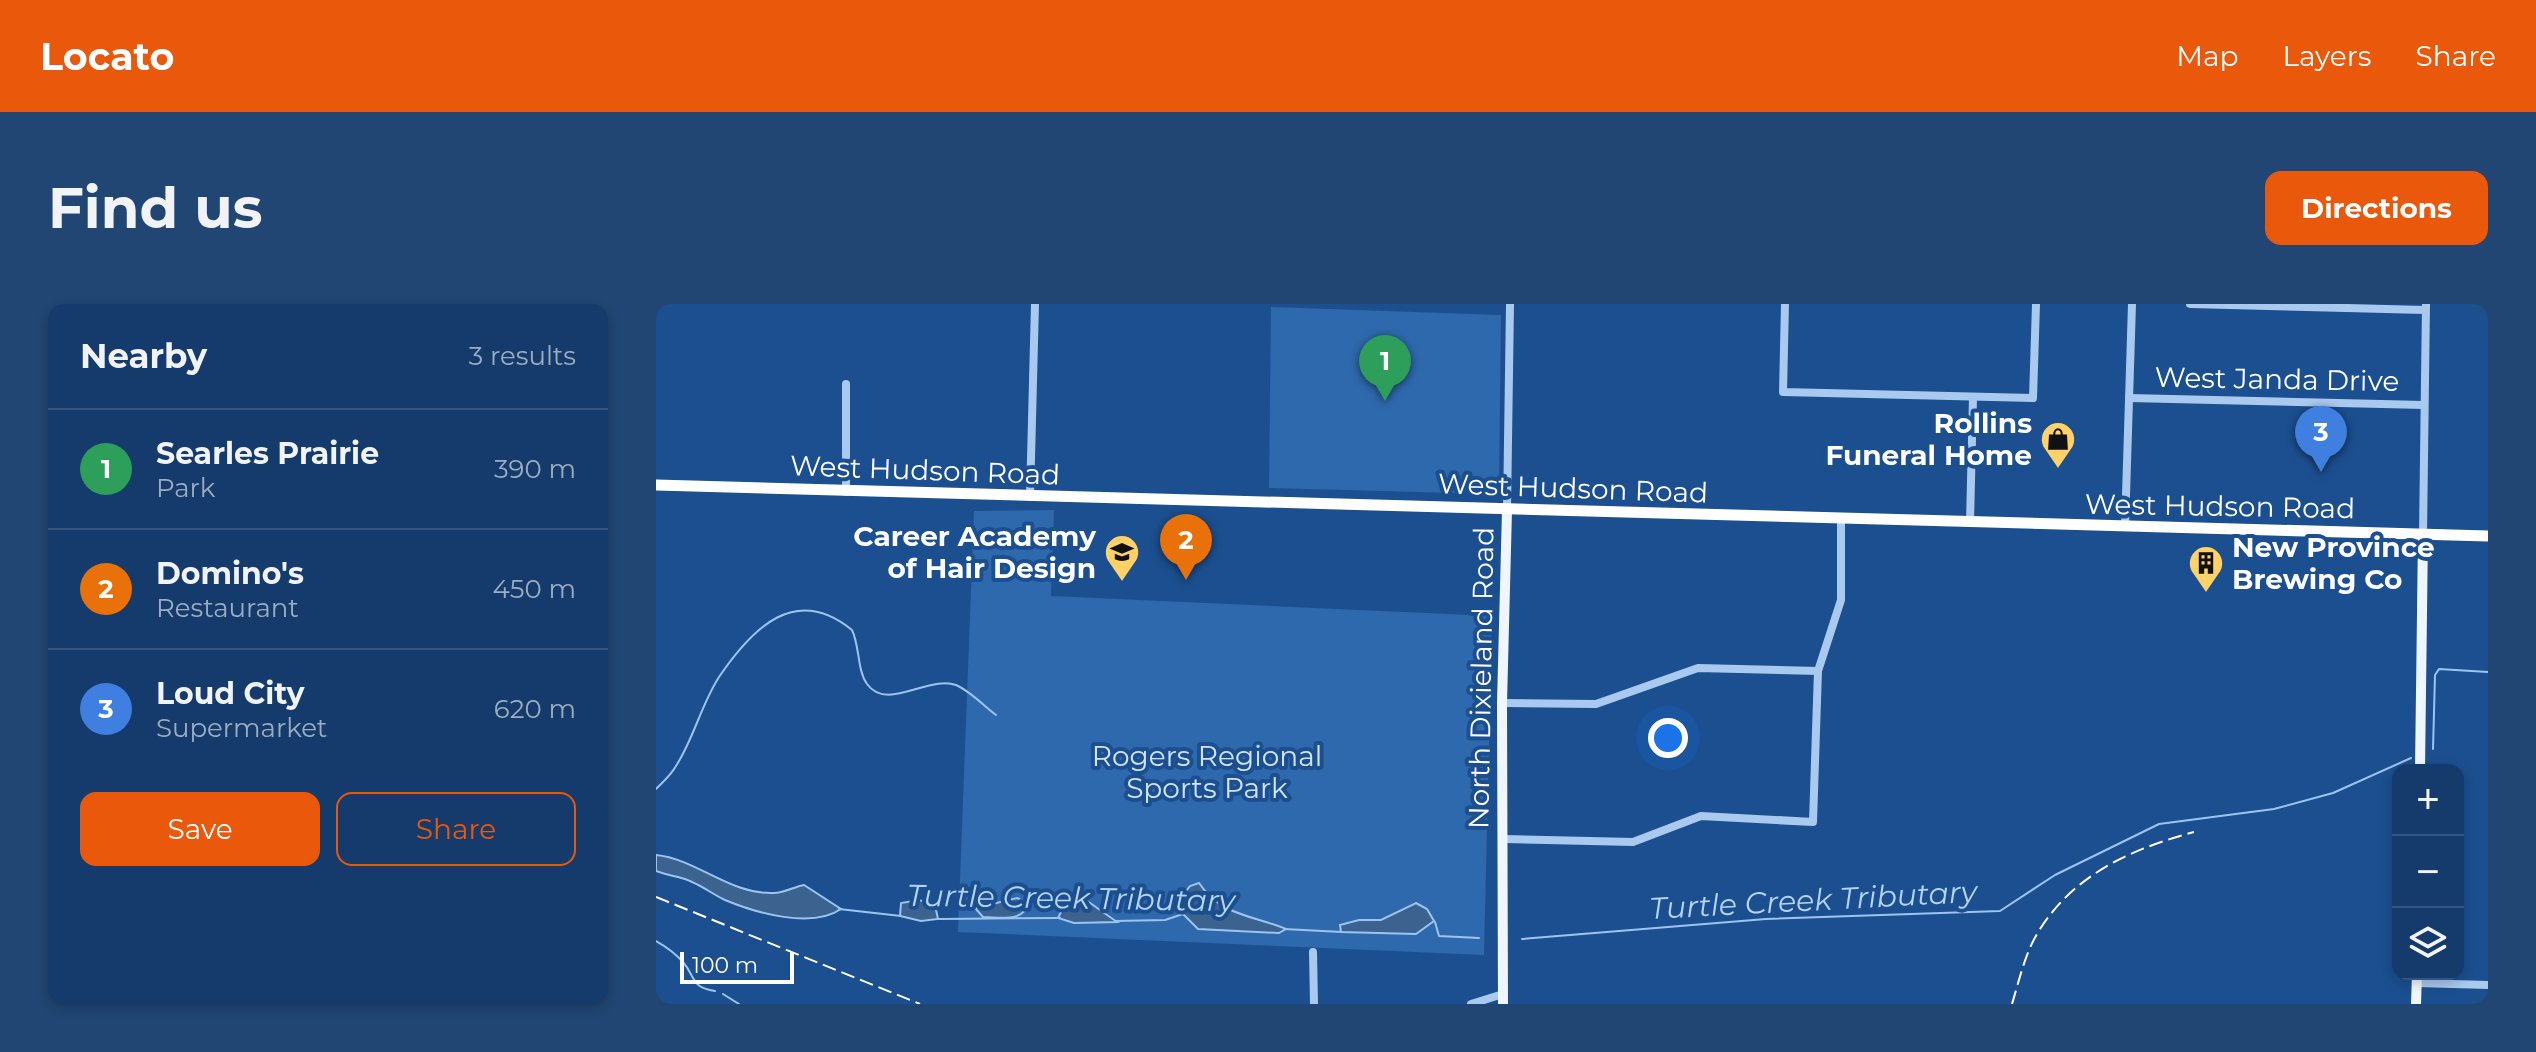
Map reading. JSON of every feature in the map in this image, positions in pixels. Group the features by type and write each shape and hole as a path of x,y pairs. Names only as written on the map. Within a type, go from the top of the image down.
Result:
{"highway":[{"name":"West Hudson Road","path":"656,485 2488,536"}],"main road":[{"name":"North Dixieland Road","path":"1503,999 1502,703 1507,510"},
{"path":"2420,764 2423,534"},
{"path":"2416,1004 2417,980"}],"street":[{"path":"1030,497 1035,304"},
{"name":"North Dixieland Road","path":"1507,510 1510,304"},
{"path":"1785,304 1783,392 2033,398 2035,304"},
{"path":"2125,527 2132,304"},
{"path":"2190,304 2426,307 2423,534"},
{"path":"846,384 846,492"},
{"path":"1970,523 1973,397"},
{"name":"West Janda Drive","path":"2129,398 2424,405"},
{"path":"1504,839 1633,842 1701,816 1798,818 1813,822 1818,671 1841,600 1841,519"},
{"path":"1502,703 1596,704 1698,668 1818,671"},
{"path":"1313,952 1314,1004"},
{"path":"2437,980 2488,985"},
{"path":"1471,1004 1503,999"}],"green space":[{"path":"1271,307 1501,315 1499,487 1493,494 1269,488"},
{"name":"Rogers Regional Sports Park","path":"1054,510 1051,596 1492,616 1484,955 958,932 974,511"}],"water":[{"path":"656,855 686,863 728,883 758,892 777,893 804,885 841,909 815,918 784,917 752,910 725,900 688,880 656,871"},
{"path":"1199,883 1227,908 1286,929 1279,933 1198,929 1182,913 1181,897 1190,886"},
{"path":"1076,893 1117,922 1074,923 1058,918 1066,902"},
{"path":"1017,898 1028,903 1022,914 1016,916 983,917 975,908"},
{"path":"919,900 935,905 938,919 921,921 900,916 901,903"},
{"path":"1416,903 1427,909 1434,921 1416,934 1341,932 1340,925 1359,920 1381,920"}],"waterway":[{"path":"656,789 682,755 713,688 732,659 761,628 794,611 812,611 832,617 852,630 864,678 875,692 897,694 945,683 956,685 996,715"},
{"name":"Turtle Creek Tributary","path":"2433,749 2435,675 2439,669 2488,672"},
{"name":"Turtle Creek Tributary","path":"1522,939 1766,919 2000,911 2055,875 2159,824 2274,809 2333,793 2411,758"},
{"name":"Turtle Creek Tributary","path":"839,909 901,916"},
{"name":"Turtle Creek Tributary","path":"1115,921 1165,920 1183,914"},
{"name":"Turtle Creek Tributary","path":"939,919 1060,918"},
{"name":"Turtle Creek Tributary","path":"1435,922 1439,936 1479,938"},
{"name":"Turtle Creek Tributary","path":"1284,929 1342,932"},
{"path":"656,941 680,959 697,984 715,991"},
{"path":"723,994 739,1004"}],"railway":[{"path":"2012,1004 2037,934 2067,896 2085,880 2126,856 2194,832"},
{"path":"656,897 920,1004"}],"place":[{"name":"Searles Prairie","path":"1385,401"},
{"name":"Rollins Funeral Home","path":"2058,470"},
{"name":"Loud City","path":"2321,472"},
{"name":"Domino's","path":"1186,580"},
{"name":"Career Academy of Hair Design","path":"1122,583"},
{"name":"New Province Brewing Co","path":"2206,594"}]}
